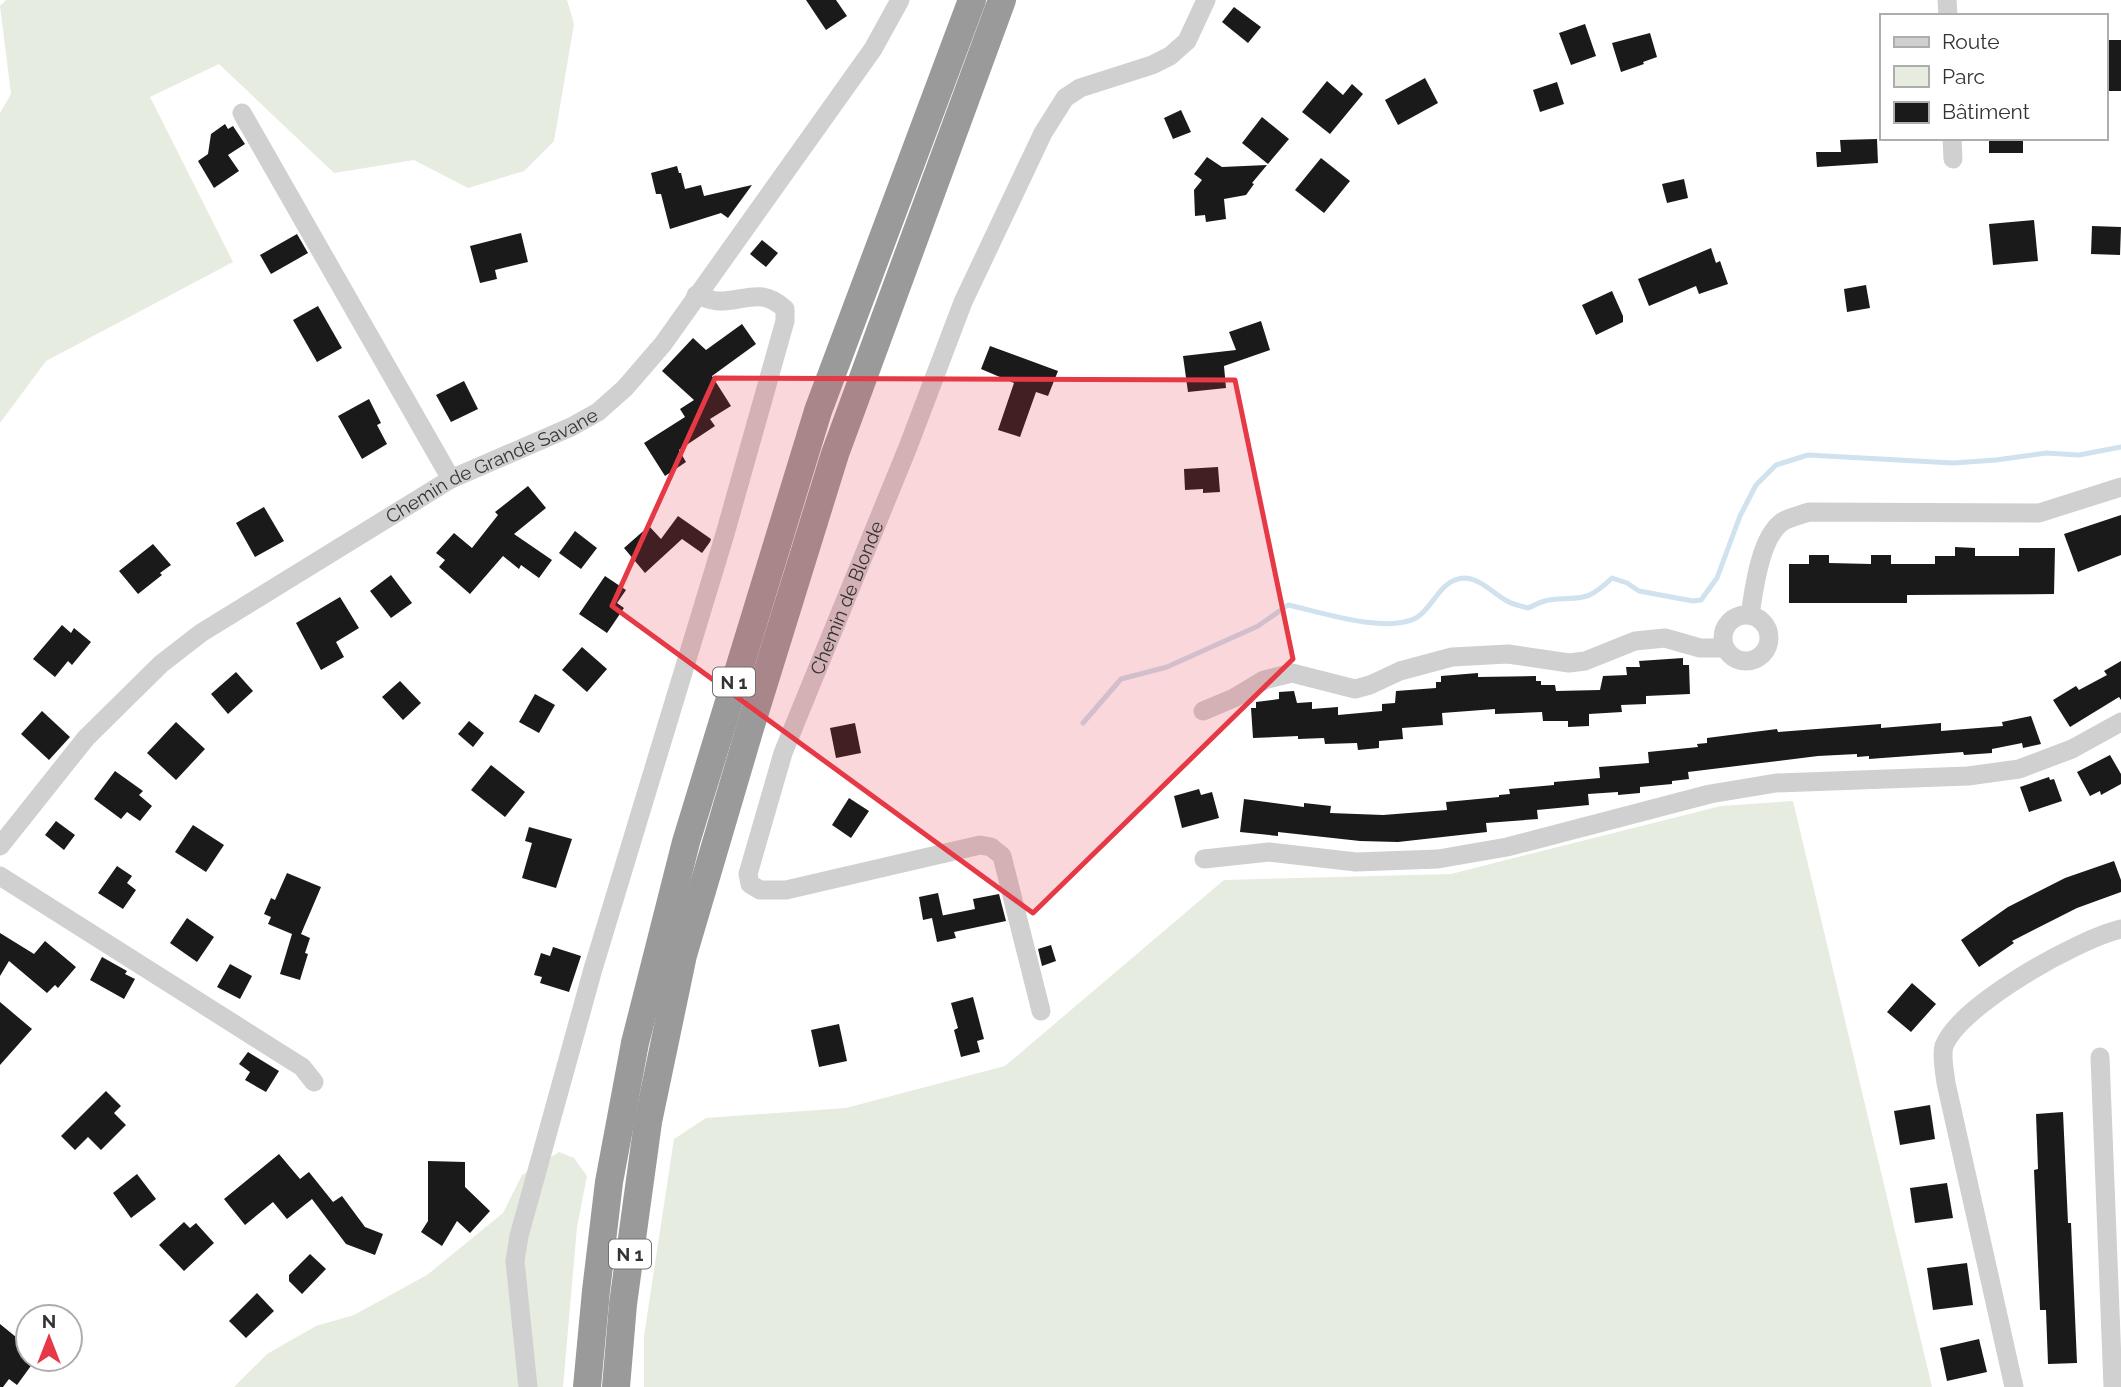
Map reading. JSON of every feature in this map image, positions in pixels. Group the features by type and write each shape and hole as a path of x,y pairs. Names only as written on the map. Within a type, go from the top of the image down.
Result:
{"highway":[{"name":"N 1","path":"587,1387 610,1182 635,1043 686,842 818,411 972,0"},
{"name":"N 1","path":"616,1387 623,1304 648,1122 683,955 835,454 1002,0"}],"street":[{"name":"Chemin de Grande Savane","path":"0,846 86,738 162,664 201,633 451,479 571,427 598,412 625,388 663,344 873,49 900,0"},
{"name":"Chemin de Blonde","path":"1041,1011 1002,856 991,847 980,845 786,890 760,890 750,884 748,873 783,753 908,447 962,302 1043,133 1065,98 1080,88 1152,65 1170,56 1187,41 1206,0"},
{"path":"242,113 451,479"},
{"path":"1952,140 1953,159"},
{"path":"528,1387 515,1261 519,1236 593,969 725,534 785,321 785,309 773,298 752,296 718,301 696,295"},
{"path":"1750,615 1764,548 1772,532 1784,520 1809,512 2039,513 2121,486"},
{"path":"1750,615 1763,622 1769,637 1765,651 1744,661 1730,654 1725,648 1723,634 1725,627 1736,617 1750,615"},
{"path":"1203,711 1227,702 1264,680 1293,673 1355,689 1400,671 1452,657 1508,654 1569,663 1585,662 1635,641 1665,638 1700,648 1725,648"},
{"path":"1205,859 1269,852 1356,862 1438,859 1507,847 1710,794 1776,783 1968,776 2019,769 2073,749 2121,722"},
{"path":"0,876 302,1067 314,1082"},
{"path":"2014,1387 1946,1083 1943,1048 1954,1028 2037,966 2106,933 2121,929"},
{"path":"2100,1058 2113,1387"}],"highlighted area":[{"path":"715,378 1235,380 1293,659 1033,913 612,606"}],"green space":[{"path":"6,0 567,0 574,24 554,141 524,171 468,188 414,160 334,173 219,64 150,97 233,262 46,361 0,423 0,113 11,94 0,6"},
{"path":"1793,801 1932,1387 644,1387 644,1336 674,1139 706,1118 846,1108 1005,1066 1224,880 1451,874 1721,806"},
{"path":"559,1152 574,1158 587,1176 577,1227 563,1387 234,1387 267,1354 316,1326 354,1315 427,1275 503,1213 522,1175"}],"building":[{"path":"806,0 836,0 847,16 826,30"},
{"path":"1234,7 1261,27 1248,43 1222,22"},
{"path":"1585,24 1596,56 1571,65 1559,33"},
{"path":"1650,33 1657,57 1621,72 1612,43"},
{"path":"2107,40 2121,40 2121,91 2107,91"},
{"path":"1425,78 1438,103 1398,125 1385,100"},
{"path":"1327,81 1343,95 1352,84 1363,94 1330,134 1302,112"},
{"path":"1557,82 1564,104 1540,112 1533,90"},
{"path":"1181,110 1191,132 1173,139 1164,118"},
{"path":"1262,117 1289,139 1268,164 1242,143"},
{"path":"225,124 228,129 233,126 245,144 228,155 239,171 214,188 198,161 208,154 211,134"},
{"path":"1877,139 1878,163 1817,167 1816,152 1841,152 1840,140"},
{"path":"1989,140 2023,140 2023,153 1989,153"},
{"path":"1207,157 1222,167 1267,165 1246,195 1224,199 1226,219 1206,222 1205,215 1195,216 1194,190 1202,180 1194,174"},
{"path":"1321,158 1350,181 1324,213 1295,190"},
{"path":"677,166 685,189 701,185 704,196 752,185 728,218 721,213 670,229 661,194 656,194 651,173"},
{"path":"1684,179 1688,198 1667,203 1662,184"},
{"path":"2034,220 2038,261 1993,265 1989,224"},
{"path":"2092,226 2121,227 2120,255 2091,254"},
{"path":"521,233 528,262 495,270 497,279 480,283 470,246"},
{"path":"297,234 308,253 271,274 260,255"},
{"path":"762,240 778,253 766,267 750,254"},
{"path":"1711,248 1716,263 1720,261 1728,284 1699,294 1696,286 1649,306 1638,279"},
{"path":"1866,285 1870,308 1847,312 1844,289"},
{"path":"1612,291 1623,322 1596,335 1582,305"},
{"path":"318,306 342,348 317,362 293,320"},
{"path":"1261,321 1270,350 1224,366 1226,388 1188,392 1183,356 1236,350 1229,332"},
{"path":"742,324 756,344 712,376 731,406 710,419 715,426 679,450 686,462 665,476 644,443 685,417 680,409 694,400 662,371 693,338 706,350"},
{"path":"990,346 1058,371 1048,396 1036,392 1020,437 998,430 1014,383 981,369"},
{"path":"464,381 478,409 451,422 436,395"},
{"path":"369,399 381,423 377,425 387,444 362,459 338,416"},
{"path":"1218,467 1220,492 1185,490 1184,469"},
{"path":"528,486 546,508 514,534 552,560 539,578 521,565 519,569 503,556 470,594 439,567 445,560 436,553 454,533 472,548 498,515 495,512"},
{"path":"264,507 284,541 255,557 236,523"},
{"path":"2121,515 2121,555 2078,572 2064,534"},
{"path":"678,516 711,539 710,542 702,553 682,539 645,573 624,548 649,526 661,539"},
{"path":"575,531 597,548 581,569 559,553"},
{"path":"153,544 171,565 138,594 119,571"},
{"path":"1955,547 1975,548 1975,556 2019,556 2019,548 2055,548 2054,594 1907,595 1907,603 1789,603 1789,564 1809,564 1809,555 1829,555 1829,563 1871,564 1871,555 1891,555 1891,564 1935,564 1935,556 1955,556"},
{"path":"391,575 412,603 391,618 370,591"},
{"path":"605,576 626,590 617,603 624,608 607,633 579,614"},
{"path":"340,597 359,628 336,642 344,657 321,670 296,623"},
{"path":"62,625 71,633 74,628 91,642 72,665 68,661 55,677 33,659"},
{"path":"582,647 607,669 587,692 562,670"},
{"path":"1683,658 1683,665 1689,665 1690,694 1646,696 1646,704 1621,705 1622,712 1589,714 1589,726 1568,727 1568,721 1543,721 1542,712 1495,714 1495,709 1442,713 1443,725 1402,728 1403,739 1379,741 1379,748 1358,750 1357,743 1325,744 1324,738 1253,738 1251,708 1256,708 1256,702 1279,699 1279,692 1294,691 1297,703 1312,702 1312,709 1338,707 1338,715 1382,711 1382,704 1395,703 1396,691 1436,688 1436,682 1441,682 1441,676 1478,673 1478,677 1536,676 1536,681 1541,681 1541,685 1555,685 1556,691 1600,690 1603,676 1627,675 1626,667 1640,667 1639,661"},
{"path":"2121,661 2121,700 2119,697 2070,727 2053,700 2076,686 2079,690 2107,675 2104,671"},
{"path":"236,672 253,691 228,714 211,694"},
{"path":"400,681 421,703 403,720 382,697"},
{"path":"535,694 555,705 539,733 519,722"},
{"path":"42,711 70,737 49,760 21,734"},
{"path":"2031,716 2041,744 2023,748 2022,743 1992,749 1992,753 1964,755 1963,752 1869,759 1869,756 1857,757 1857,754 1818,756 1688,772 1689,779 1672,781 1672,784 1640,787 1640,793 1588,794 1589,805 1537,810 1538,819 1486,823 1487,832 1398,842 1360,841 1278,832 1278,836 1240,832 1244,799 1304,807 1304,803 1331,806 1330,813 1383,815 1447,810 1446,802 1499,797 1510,794 1509,789 1600,778 1599,767 1649,763 1648,752 1698,747 1697,744 1707,743 1707,738 1777,729 1778,732 1881,724 1881,728 1941,723 1941,731 2003,726 2002,722"},
{"path":"469,721 484,733 473,747 458,734"},
{"path":"176,722 205,749 176,780 147,753"},
{"path":"855,723 861,753 836,758 830,728"},
{"path":"2110,755 2121,774 2121,784 2101,795 2100,791 2090,796 2077,772"},
{"path":"491,765 525,792 505,817 471,790"},
{"path":"115,771 143,791 139,795 152,806 140,821 127,812 121,819 94,799"},
{"path":"2049,777 2050,780 2054,779 2062,801 2029,812 2020,787"},
{"path":"1199,789 1201,795 1212,792 1219,818 1182,828 1174,796"},
{"path":"849,798 869,811 851,838 832,825"},
{"path":"56,821 75,835 64,850 45,835"},
{"path":"193,825 224,845 206,872 175,852"},
{"path":"529,827 572,839 556,888 522,878 532,843 525,841"},
{"path":"2114,861 2121,880 2121,892 2077,908 2012,941 2014,943 1979,967 1961,940 2008,907 2065,878"},
{"path":"117,866 132,876 127,883 136,890 123,909 98,893"},
{"path":"287,873 321,887 301,934 310,938 300,980 280,974 292,934 268,924 271,917 264,914 271,898 275,900"},
{"path":"938,893 943,915 975,909 973,899 999,894 1006,921 954,932 956,938 937,942 932,918 923,920 919,897"},
{"path":"187,918 214,937 197,962 170,943"},
{"path":"0,933 34,954 45,941 76,967 58,988 55,985 47,993 9,961 0,976"},
{"path":"1051,945 1056,961 1042,966 1038,949"},
{"path":"553,947 581,956 569,992 540,983 542,977 534,975 541,953 550,956"},
{"path":"102,957 127,971 125,974 135,979 124,999 90,980"},
{"path":"230,964 252,976 240,999 217,987"},
{"path":"1912,983 1936,1004 1911,1032 1887,1012"},
{"path":"973,997 984,1039 977,1041 980,1052 961,1057 954,1030 958,1028 951,1003"},
{"path":"0,1002 32,1029 0,1065"},
{"path":"839,1024 847,1061 819,1067 811,1030"},
{"path":"248,1052 279,1071 266,1092 245,1080 250,1072 239,1064"},
{"path":"106,1091 121,1106 114,1113 126,1125 101,1150 88,1137 75,1150 61,1136"},
{"path":"1930,1105 1935,1139 1900,1145 1894,1111"},
{"path":"2063,1112 2077,1363 2048,1364 2046,1310 2040,1310 2034,1170 2038,1169 2036,1114"},
{"path":"279,1154 300,1179 309,1172 333,1202 342,1196 365,1227 383,1234 375,1255 346,1244 312,1199 287,1219 273,1202 245,1225 224,1199"},
{"path":"428,1161 465,1162 465,1187 490,1211 470,1233 457,1221 442,1246 421,1232 428,1221"},
{"path":"137,1174 156,1199 131,1218 113,1193"},
{"path":"1947,1183 1953,1218 1915,1223 1910,1188"},
{"path":"184,1222 190,1228 196,1223 214,1243 184,1271 159,1245"},
{"path":"310,1254 326,1269 302,1294 289,1281 289,1275"},
{"path":"1967,1263 1973,1305 1933,1310 1927,1268"},
{"path":"257,1293 274,1311 246,1338 229,1321"},
{"path":"0,1324 14,1335 14,1373 26,1373 17,1385 9,1379 0,1387"},
{"path":"1979,1339 1987,1372 1947,1381 1940,1348"}],"waterway":[{"path":"1083,723 1121,679 1167,667 1258,626 1288,605 1371,623 1403,622 1422,614 1449,583 1465,578 1482,584 1510,602 1528,608 1546,601 1589,595 1612,578 1639,591 1693,601 1701,600 1717,578 1740,516 1756,485 1776,465 1808,455 1953,463 2046,453 2079,455 2121,447"}]}
